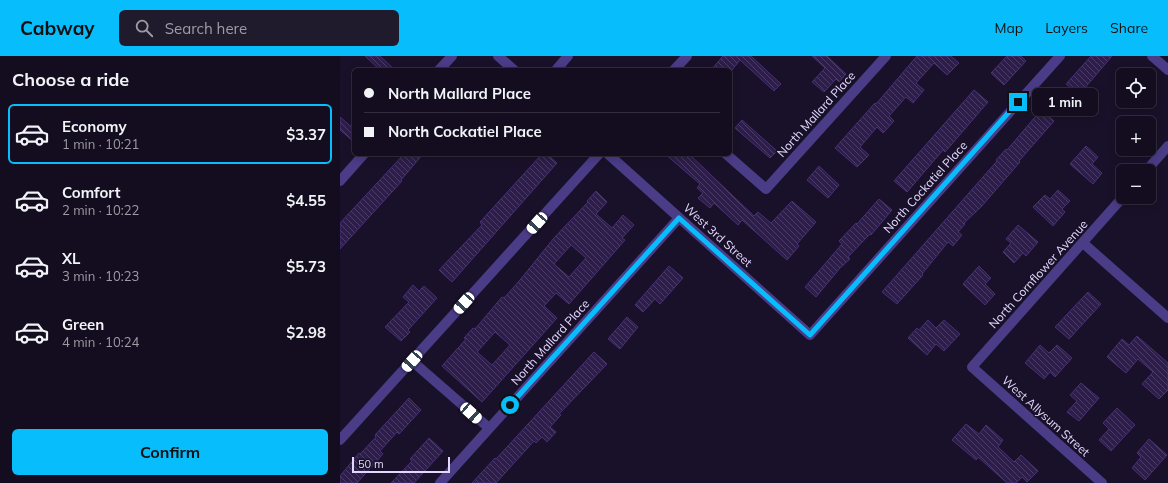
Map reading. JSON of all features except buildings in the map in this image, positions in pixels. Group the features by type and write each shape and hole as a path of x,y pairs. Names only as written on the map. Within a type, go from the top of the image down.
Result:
{"street":[{"path":"441,68 452,56"},
{"path":"498,56 512,68"},
{"path":"558,68 568,56"},
{"path":"676,68 687,56"},
{"name":"North Mallard Place","path":"728,156 766,190 886,56"},
{"name":"North Cockatiel Place","path":"810,335 1060,56"},
{"path":"1152,56 1168,70"},
{"path":"1152,164 1168,146"},
{"path":"340,181 362,156"},
{"path":"340,440 597,156"},
{"name":"West 3rd Street","path":"610,156 810,335"},
{"name":"North Cornflower Avenue","path":"972,368 1117,204"},
{"name":"North Mallard Place","path":"440,483 679,218"},
{"path":"1083,243 1168,318"},
{"path":"412,361 488,428"},
{"name":"West Allysum Street","path":"972,368 1102,483"}],"route":[{"path":"510,405 679,218 810,335 1018,102"}]}
